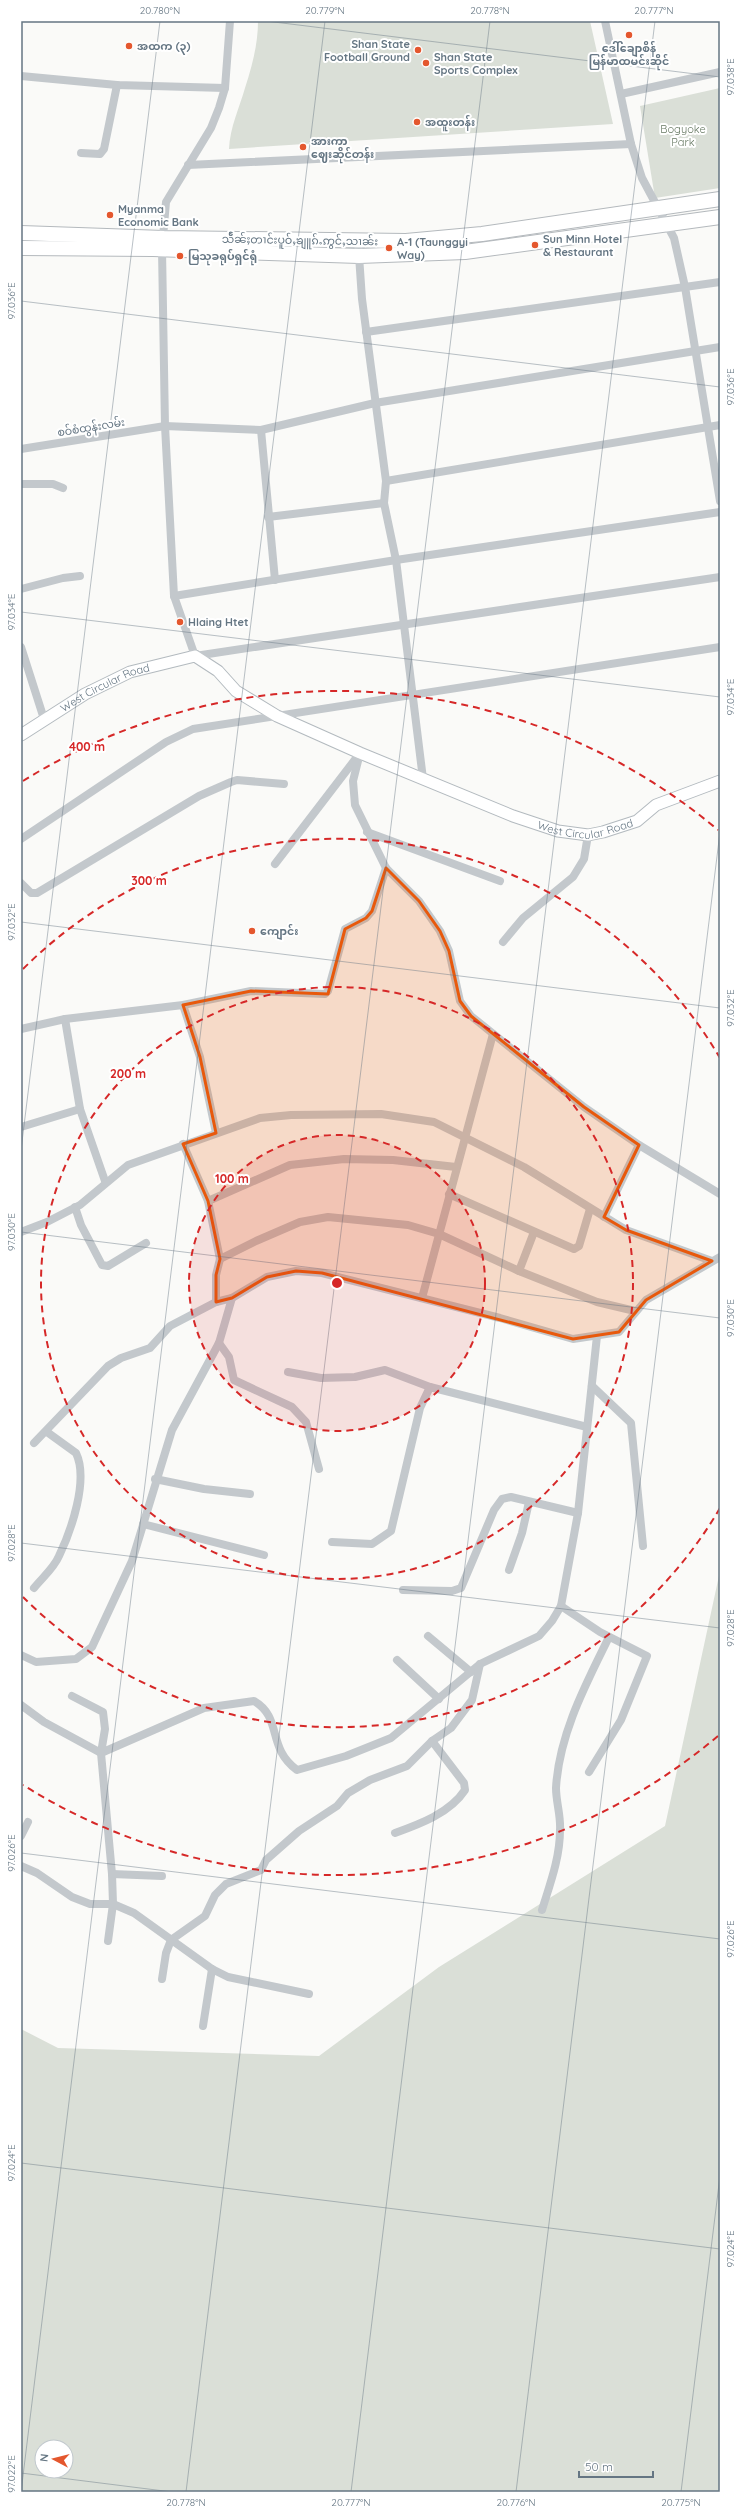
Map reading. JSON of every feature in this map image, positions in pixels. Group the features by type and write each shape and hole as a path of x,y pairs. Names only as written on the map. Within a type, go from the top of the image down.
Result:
{"highway":[{"name":"သဵႅၼ်ႈတၢင်းပူဝ်ႇၶျူၵ်ႉဢွင်ႇသၢၼ်း","path":"21,248 163,244 406,241 451,238 720,199"},
{"name":"သဵႅၼ်ႈတၢင်းပူဝ်ႇၶျူၵ်ႉဢွင်ႇသၢၼ်း","path":"21,233 163,244 359,256 465,252 720,217"}],"street":[{"path":"230,21 225,88 211,128 166,202 163,244 165,426 174,596 195,656 720,576"},
{"path":"605,21 631,144 642,178 656,208 668,225 674,238 685,287 720,501"},
{"path":"621,94 720,72"},
{"path":"21,76 117,85 225,88"},
{"path":"81,153 100,154 104,150 117,85"},
{"path":"188,165 631,144"},
{"path":"358,241 366,332 386,481 384,503 396,560 423,779"},
{"path":"366,332 720,282"},
{"name":"စဝ်စံထွန်းလမ်း","path":"21,449 165,426 261,430 375,403 720,347"},
{"path":"386,481 720,425"},
{"path":"261,430 275,580"},
{"path":"21,484 53,484 63,488"},
{"path":"268,517 384,503"},
{"path":"174,596 396,560 720,512"},
{"path":"21,589 63,578 80,576"},
{"path":"21,647 44,719"},
{"path":"21,838 166,742 193,729 720,647"},
{"name":"West Circular Road","path":"21,735 84,694 130,672 195,656 218,670 236,690 277,716 360,753 513,816 558,831 588,835 637,821 656,804 720,781"},
{"path":"360,753 353,781 356,805 367,832 386,868 419,901 440,931 448,951 460,1001 471,1016 584,1107 639,1145 720,1194"},
{"path":"275,864 360,753"},
{"path":"21,883 31,893 37,893 199,796 231,782 237,780 284,784"},
{"path":"367,832 500,881"},
{"path":"503,942 522,918 573,877 584,858 588,835"},
{"path":"21,1029 65,1019 183,1005 251,991 325,994 328,991 345,929 366,918 372,911 386,868"},
{"path":"183,1005 200,1057 216,1133"},
{"path":"65,1019 80,1109 105,1181"},
{"path":"422,1298 493,1034"},
{"path":"21,1127 80,1109"},
{"path":"21,1232 47,1222 75,1207 105,1181 128,1165 183,1144 260,1118 292,1115 381,1114 434,1122 524,1167 626,1230 712,1261"},
{"path":"183,1144 208,1201 220,1259 216,1275 216,1302"},
{"path":"604,1217 639,1145"},
{"path":"208,1201 290,1164 351,1159 393,1160 456,1167"},
{"path":"449,1194 574,1249 579,1246 590,1209"},
{"path":"75,1207 81,1226 102,1265 108,1266 119,1261 146,1243"},
{"path":"220,1259 256,1240 300,1222 328,1217 408,1225 439,1234 519,1271 597,1302 635,1311"},
{"path":"519,1271 534,1232"},
{"path":"34,1443 47,1432 108,1366 121,1358 150,1348 170,1326 216,1302 232,1298 267,1277 296,1271 322,1273 422,1298 573,1339 619,1332 635,1311 646,1300 720,1257"},
{"path":"21,1655 36,1662 76,1658 92,1647 132,1561 172,1430 219,1343 232,1298"},
{"path":"101,1753 204,1708 254,1701 268,1712 279,1751 286,1762 297,1770 307,1768 346,1756 391,1738 480,1664 539,1636 560,1606 578,1513 598,1336"},
{"path":"219,1343 229,1357 234,1380 292,1407 306,1422 319,1469"},
{"path":"288,1372 321,1378 355,1377 385,1370 430,1387 587,1427"},
{"path":"592,1386 631,1423 643,1546"},
{"path":"332,1542 372,1544 390,1531 420,1408 430,1387"},
{"path":"34,1588 59,1558 76,1511 81,1475 76,1453 47,1432"},
{"path":"156,1479 204,1489 250,1494"},
{"path":"403,1590 452,1591 461,1588 498,1502 511,1497 578,1513"},
{"path":"509,1570 522,1533 528,1502"},
{"path":"143,1524 264,1555"},
{"path":"560,1606 609,1637 647,1656 648,1660 621,1720 590,1772"},
{"path":"428,1636 471,1672"},
{"path":"542,1910 558,1858 560,1830 556,1788 567,1733 580,1696 609,1637"},
{"path":"397,1660 439,1699"},
{"path":"162,1979 166,1953 171,1940 205,1916 214,1895 226,1884 261,1870 266,1860 299,1831 337,1806 348,1793 370,1780 407,1766 432,1741 451,1728 472,1700 480,1664"},
{"path":"72,1696 103,1712 105,1729 101,1753 112,1874 113,1904 108,1941"},
{"path":"21,1705 44,1722 101,1753"},
{"path":"395,1833 426,1822 461,1797 465,1790 464,1783 432,1741"},
{"path":"21,1836 28,1822"},
{"path":"21,1866 90,1904 113,1904 134,1913 212,1969 228,1977 309,1994"},
{"path":"112,1874 162,1876"},
{"path":"203,2026 212,1969"}],"highlighted area":[{"path":"386,868 419,901 440,931 449,951 460,1001 471,1016 584,1107 639,1145 604,1217 626,1230 712,1261 646,1300 619,1332 573,1339 322,1273 296,1271 267,1277 232,1298 216,1302 216,1275 220,1259 208,1201 183,1144 216,1133 200,1057 183,1005 251,991 328,994 345,929 366,918 372,911"}],"green space":[{"name":"Shan State Sports Complex","path":"258,21 590,21 613,124 229,149 233,126 248,80 254,55"},
{"name":"Bogyoke Park","path":"720,88 720,188 655,198 640,106"},
{"path":"720,1571 720,2492 21,2492 21,2029 58,2048 319,2056 439,1967 665,1826"}],"place":[{"name":"ဒေါ်ချောစိန် မြန်မာထမင်းဆိုင်","path":"629,35"},
{"name":"အထက (၃)","path":"129,46"},
{"name":"Shan State Football Ground","path":"418,50"},
{"name":"Shan State Sports Complex","path":"426,63"},
{"name":"အထူးတန်း","path":"417,122"},
{"name":"အားကာ ဈေးဆိုင်တန်း","path":"303,147"},
{"name":"Myanma Economic Bank","path":"110,215"},
{"name":"Sun Minn Hotel & Restaurant","path":"535,245"},
{"name":"A-1 (Taunggyi Way)","path":"389,248"},
{"name":"မြသုခရုပ်ရှင်ရုံ","path":"180,256"},
{"name":"Hlaing Htet","path":"180,622"},
{"name":"ကျောင်း","path":"252,931"}]}
